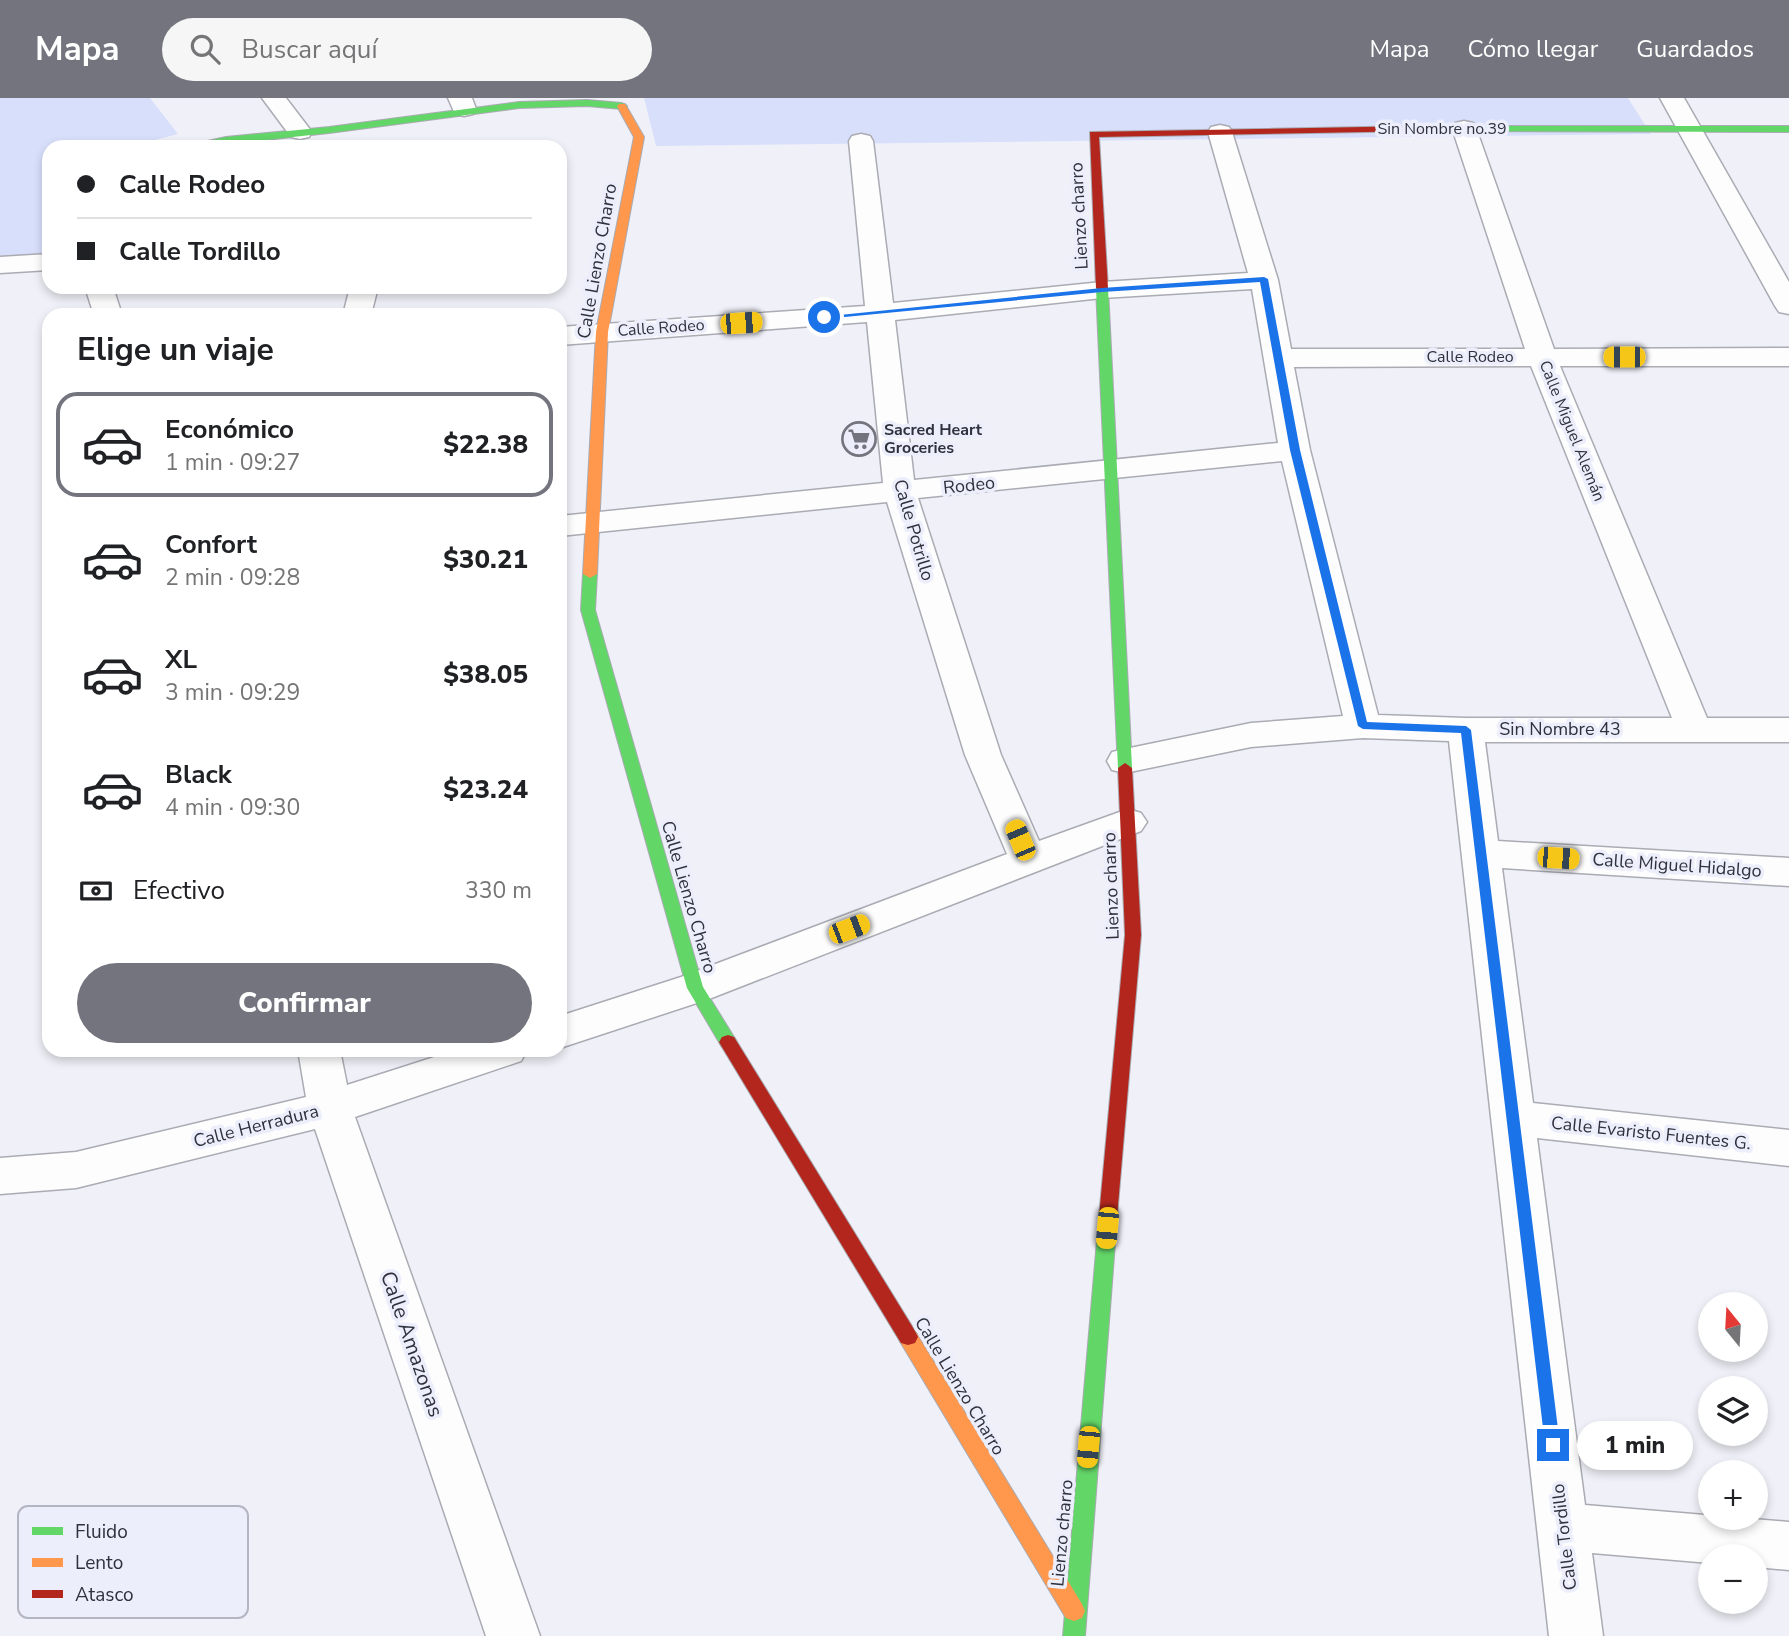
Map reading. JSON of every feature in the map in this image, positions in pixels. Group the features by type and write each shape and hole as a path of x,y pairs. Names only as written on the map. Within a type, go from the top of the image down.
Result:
{"street":[{"path":"274,98 300,132"},
{"path":"1672,98 1789,306"},
{"name":"Calle Lienzo Charro","path":"462,104 563,99 621,104 639,137 602,332 588,610 695,988 1074,1611"},
{"path":"221,140 300,132 462,104"},
{"name":"Sin Nombre no.39","path":"1094,134 1464,128 1690,131 1789,129"},
{"name":"Calle Miguel Alemán","path":"1464,128 1542,357 1694,729"},
{"path":"1220,132 1264,279 1295,450 1363,726"},
{"name":"Lienzo charro","path":"1074,1636 1133,935 1094,134"},
{"name":"Calle Potrillo","path":"861,141 900,492 983,755 1029,861"},
{"path":"0,265 42,262"},
{"name":"Calle Rodeo","path":"567,335 880,313 1102,290 1264,279"},
{"name":"Calle Rodeo","path":"1278,358 1789,357"},
{"name":"Rodeo","path":"567,525 1295,450"},
{"name":"Sin Nombre 43","path":"1125,761 1251,736 1363,726 1466,730 1789,730"},
{"name":"Calle Tordillo","path":"1466,730 1576,1636"},
{"path":"567,1030 695,988 1128,822"},
{"name":"Calle Miguel Hidalgo","path":"1480,853 1789,872"},
{"name":"Calle Amazonas","path":"320,1057 330,1108 513,1636"},
{"name":"Calle Herradura","path":"0,1176 76,1170 330,1108 485,1057"},
{"name":"Calle Evaristo Fuentes G.","path":"1513,1118 1789,1148"},
{"path":"1563,1527 1789,1546"}],"shaded area":[{"path":"0,98 150,98 178,134 155,140 42,140 42,256 0,259"},
{"path":"644,98 1628,98 1651,134 656,146"}],"traffic: fast":[{"path":"226,140 329,130 519,105 587,103 622,106"},
{"path":"1418,129 1789,129"},
{"path":"1102,288 1125,768"},
{"path":"590,574 588,610 695,988 728,1042"},
{"path":"1074,1636 1108,1217"}],"traffic: slow":[{"path":"590,574 602,332 639,137 622,106"},
{"path":"908,1337 1074,1611"}],"traffic: jam":[{"path":"1102,288 1094,134 1418,129"},
{"path":"1108,1217 1133,935 1125,768"},
{"path":"728,1042 908,1337"}],"place":[{"name":"Sacred Heart Groceries","path":"859,439"}],"route":[{"path":"824,317 1102,290 1264,279 1295,450 1363,726 1466,730 1553,1445"}]}
